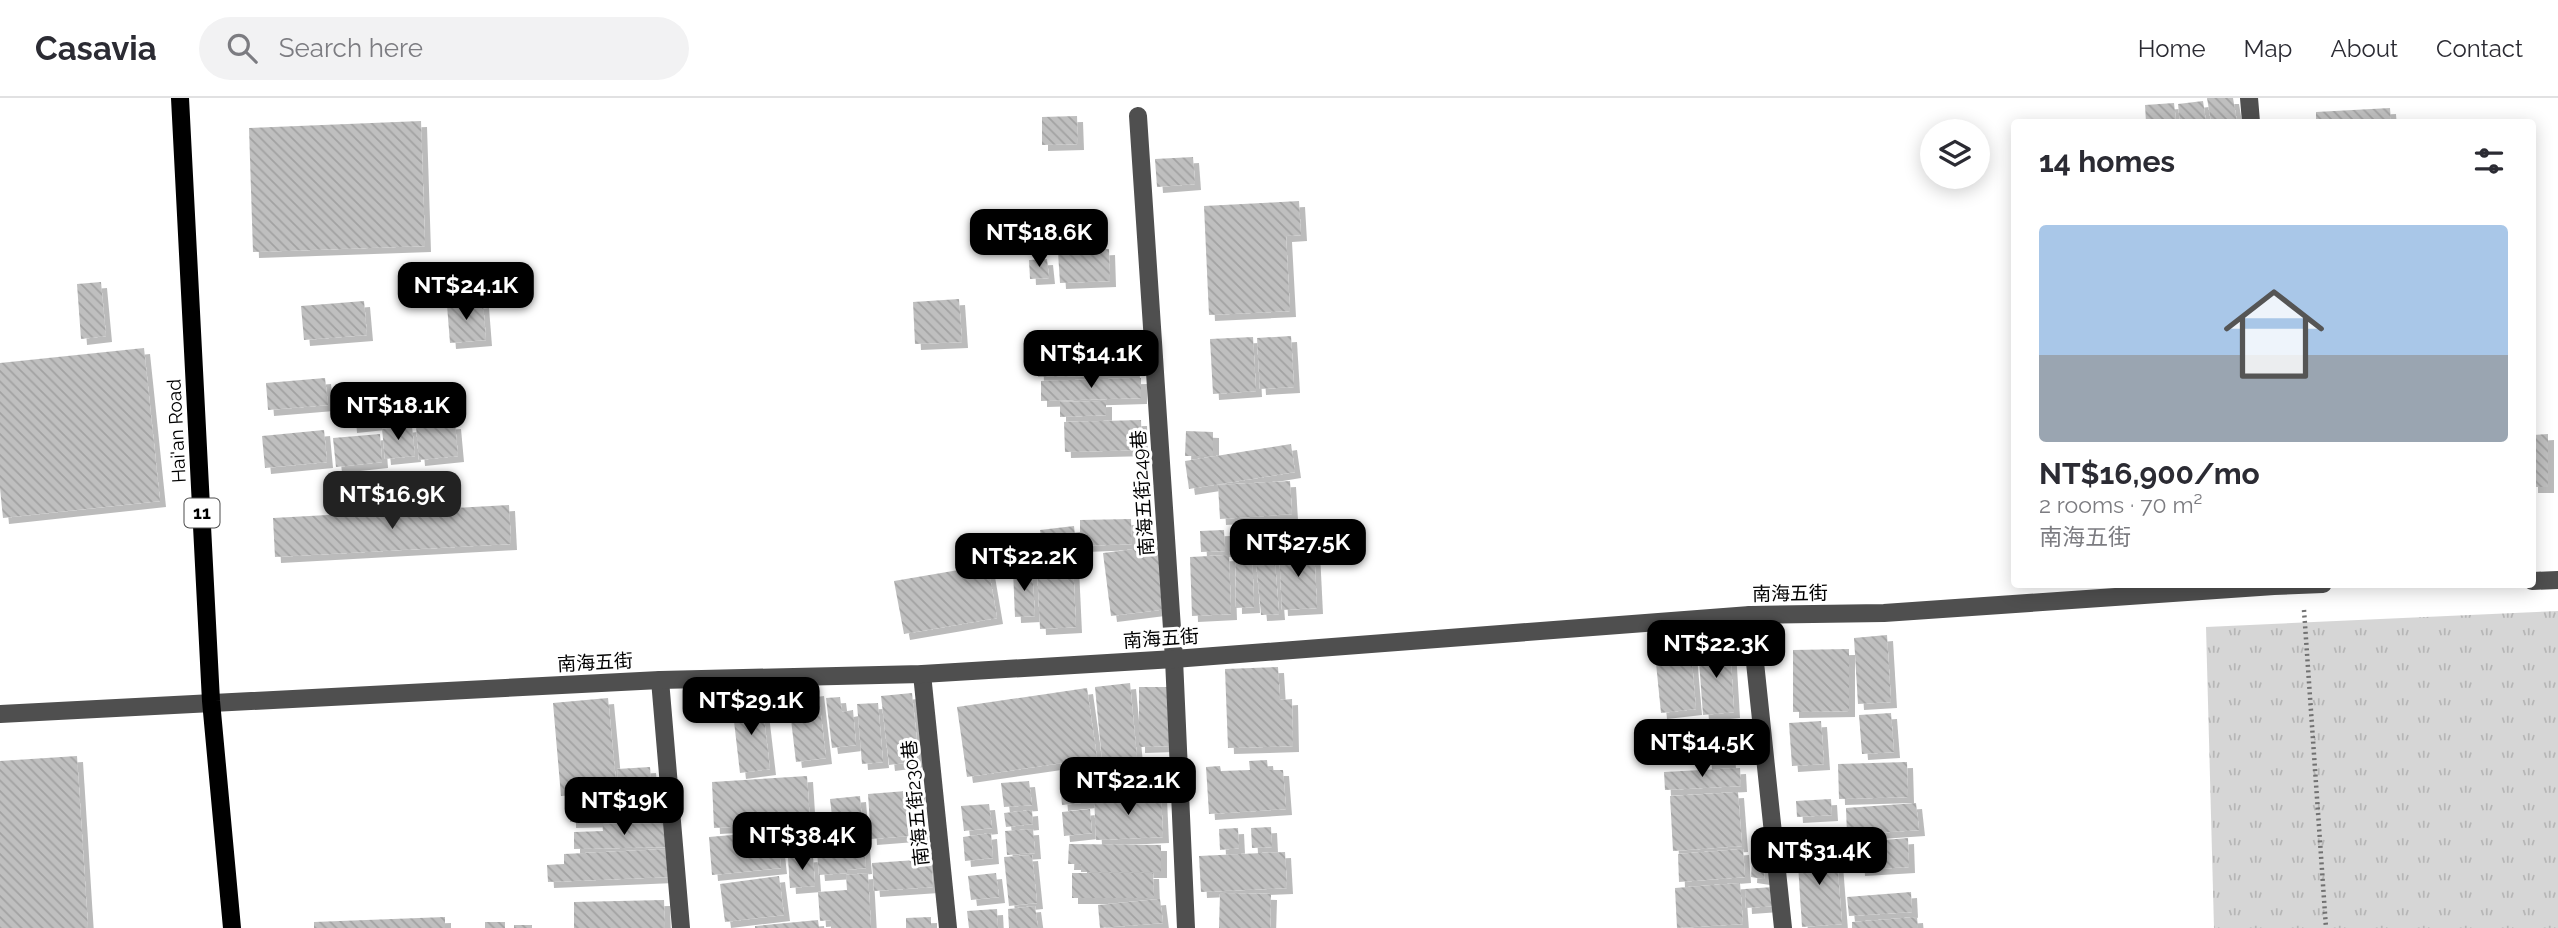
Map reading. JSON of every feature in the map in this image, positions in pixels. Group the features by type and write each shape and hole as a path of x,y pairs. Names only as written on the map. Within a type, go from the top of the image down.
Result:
{"main road":[{"name":"Hai'an Road","path":"180,98 211,701 232,928"}],"street":[{"path":"2249,98 2251,119"},
{"name":"南海五街249巷","path":"1138,116 1174,659 1186,928"},
{"path":"2536,581 2558,580"},
{"name":"南海五街","path":"0,714 211,701 660,680 922,674 1174,659 1750,615 1884,613 2232,588"},
{"path":"1750,615 1783,928"},
{"name":"南海五街230巷","path":"922,674 948,928"},
{"path":"660,680 681,928"}],"path":[{"path":"2302,588 2326,928"}],"green space":[{"path":"2558,611 2558,928 2214,928 2206,627"}],"building":[{"path":"2207,98 2233,98 2236,119 2210,119"},
{"path":"2203,101 2206,119 2180,119 2178,104"},
{"path":"2174,103 2176,119 2146,119 2145,105"},
{"path":"2390,108 2391,119 2316,119 2316,112"},
{"path":"1077,116 1078,144 1042,145 1042,117"},
{"path":"421,121 425,246 253,252 249,128"},
{"path":"1193,157 1195,184 1157,187 1155,159"},
{"path":"1299,201 1301,235 1286,236 1290,311 1209,315 1204,206"},
{"path":"1109,249 1110,281 1060,283 1058,252"},
{"path":"1047,259 1049,278 1030,279 1029,260"},
{"path":"101,282 106,336 81,339 77,284"},
{"path":"959,299 962,342 915,344 913,302"},
{"path":"364,301 367,335 304,340 301,306"},
{"path":"483,302 486,340 450,343 447,305"},
{"path":"1291,336 1294,387 1260,389 1257,338"},
{"path":"1253,337 1256,391 1213,394 1210,339"},
{"path":"1133,344 1134,375 1038,377 1037,347"},
{"path":"144,348 160,501 3,518 0,488 0,363"},
{"path":"325,378 328,405 268,410 266,383"},
{"path":"1141,378 1141,398 1041,401 1041,381"},
{"path":"415,393 417,420 351,427 349,399"},
{"path":"1106,401 1106,415 1060,417 1060,402"},
{"path":"1141,420 1142,450 1065,452 1064,422"},
{"path":"455,423 458,456 419,460 416,426"},
{"path":"412,426 415,456 385,459 382,429"},
{"path":"324,430 327,462 265,468 262,436"},
{"path":"1186,431 1213,432 1213,456 1185,456"},
{"path":"380,434 382,462 336,467 333,438"},
{"path":"2548,434 2548,487 2536,487 2536,435"},
{"path":"1291,444 1295,472 1189,489 1185,461"},
{"path":"1290,481 1292,514 1220,519 1218,485"},
{"path":"509,505 511,544 275,557 273,518"},
{"path":"1131,519 1132,544 1080,546 1080,520"},
{"path":"1279,524 1280,544 1250,546 1250,525"},
{"path":"1074,526 1077,555 1044,559 1040,530"},
{"path":"1224,530 1225,551 1201,552 1200,531"},
{"path":"1159,546 1167,609 1111,616 1103,553"},
{"path":"1314,547 1317,608 1282,610 1279,549"},
{"path":"1274,549 1279,614 1261,615 1255,551"},
{"path":"1252,550 1254,607 1236,608 1235,551"},
{"path":"1229,555 1231,614 1192,616 1190,557"},
{"path":"1073,563 1076,627 1040,629 1037,565"},
{"path":"988,565 997,618 904,634 894,581"},
{"path":"1032,569 1035,616 1015,617 1013,570"},
{"path":"1887,635 1891,702 1858,704 1854,638"},
{"path":"1730,645 1734,712 1703,715 1698,647"},
{"path":"1849,649 1849,711 1793,712 1793,650"},
{"path":"1691,650 1696,709 1661,713 1655,653"},
{"path":"1278,667 1280,700 1292,699 1293,746 1228,748 1225,669"},
{"path":"1130,683 1138,768 1103,772 1095,687"},
{"path":"1139,687 1169,687 1169,746 1139,747"},
{"path":"1087,688 1097,758 967,777 957,707"},
{"path":"818,690 826,758 796,762 788,694"},
{"path":"912,693 919,761 889,765 881,696"},
{"path":"840,697 842,712 853,710 856,745 832,748 826,698"},
{"path":"608,698 617,792 561,796 553,703"},
{"path":"762,701 770,769 740,773 732,704"},
{"path":"878,703 883,762 862,764 857,704"},
{"path":"1891,713 1894,752 1862,754 1859,715"},
{"path":"1701,721 1704,745 1649,751 1646,727"},
{"path":"1821,721 1824,764 1792,766 1789,723"},
{"path":"1728,729 1730,763 1706,765 1704,731"},
{"path":"77,756 88,928 0,928 0,761"},
{"path":"1267,760 1268,770 1283,770 1286,809 1209,814 1206,767 1220,766 1221,771 1250,770 1249,761"},
{"path":"1907,762 1908,797 1839,799 1838,764"},
{"path":"650,767 652,792 619,795 617,769"},
{"path":"1740,768 1741,786 1665,790 1664,772"},
{"path":"807,776 810,822 714,828 712,782"},
{"path":"1088,777 1090,802 1062,805 1060,781"},
{"path":"1029,781 1032,805 1004,807 1001,783"},
{"path":"919,790 922,835 871,839 868,794"},
{"path":"1738,792 1742,846 1673,851 1670,796"},
{"path":"1161,793 1163,837 1096,840 1094,796"},
{"path":"860,796 866,868 847,870 847,873 819,875 814,818 832,816 830,799"},
{"path":"668,797 668,820 570,822 570,816 600,816 600,798"},
{"path":"1831,799 1832,815 1797,817 1796,801"},
{"path":"1916,803 1919,830 1847,835 1846,808"},
{"path":"989,804 992,828 964,831 961,806"},
{"path":"1090,809 1092,833 1064,836 1062,812"},
{"path":"1032,810 1033,824 1006,827 1004,813"},
{"path":"668,823 668,847 574,849 574,832 603,831 602,824"},
{"path":"1271,827 1272,847 1252,848 1251,828"},
{"path":"1238,828 1239,848 1220,850 1219,829"},
{"path":"1033,829 1035,853 1007,855 1005,831"},
{"path":"777,831 781,868 712,875 709,837"},
{"path":"1754,831 1766,831 1764,879 1751,877"},
{"path":"991,833 993,858 965,861 963,837"},
{"path":"1908,838 1909,867 1859,870 1857,842"},
{"path":"1069,844 1161,845 1161,872 1081,872 1081,864 1068,864"},
{"path":"1836,847 1842,924 1802,927 1797,849"},
{"path":"668,849 669,877 548,882 547,865 564,864 564,854"},
{"path":"1743,849 1745,877 1679,882 1678,854"},
{"path":"1285,852 1287,888 1201,892 1199,856"},
{"path":"1032,855 1037,903 1009,906 1004,857"},
{"path":"813,856 815,886 790,888 788,858"},
{"path":"931,859 933,887 874,891 872,863"},
{"path":"868,873 871,928 831,928 831,920 820,921 818,892 847,890 846,875"},
{"path":"996,873 999,897 971,900 968,876"},
{"path":"1072,873 1153,873 1154,898 1072,898"},
{"path":"779,876 784,915 725,922 720,884"},
{"path":"1740,883 1743,924 1677,928 1675,888"},
{"path":"1773,887 1774,906 1746,908 1745,889"},
{"path":"1911,892 1912,912 1849,916 1847,897"},
{"path":"1220,893 1271,894 1270,928 1219,928"},
{"path":"1160,899 1163,923 1100,928 1098,905"},
{"path":"664,900 665,928 574,928 574,902"},
{"path":"1035,906 1038,928 1009,928 1008,909"},
{"path":"997,909 998,928 969,928 967,911"},
{"path":"445,917 445,928 314,928 314,922"},
{"path":"931,917 931,928 906,928 906,918"},
{"path":"1917,917 1918,928 1852,928 1852,922"},
{"path":"818,920 819,928 755,928 755,926"},
{"path":"485,922 505,922 505,928 485,928"},
{"path":"514,925 532,925 532,928 514,928"}]}
